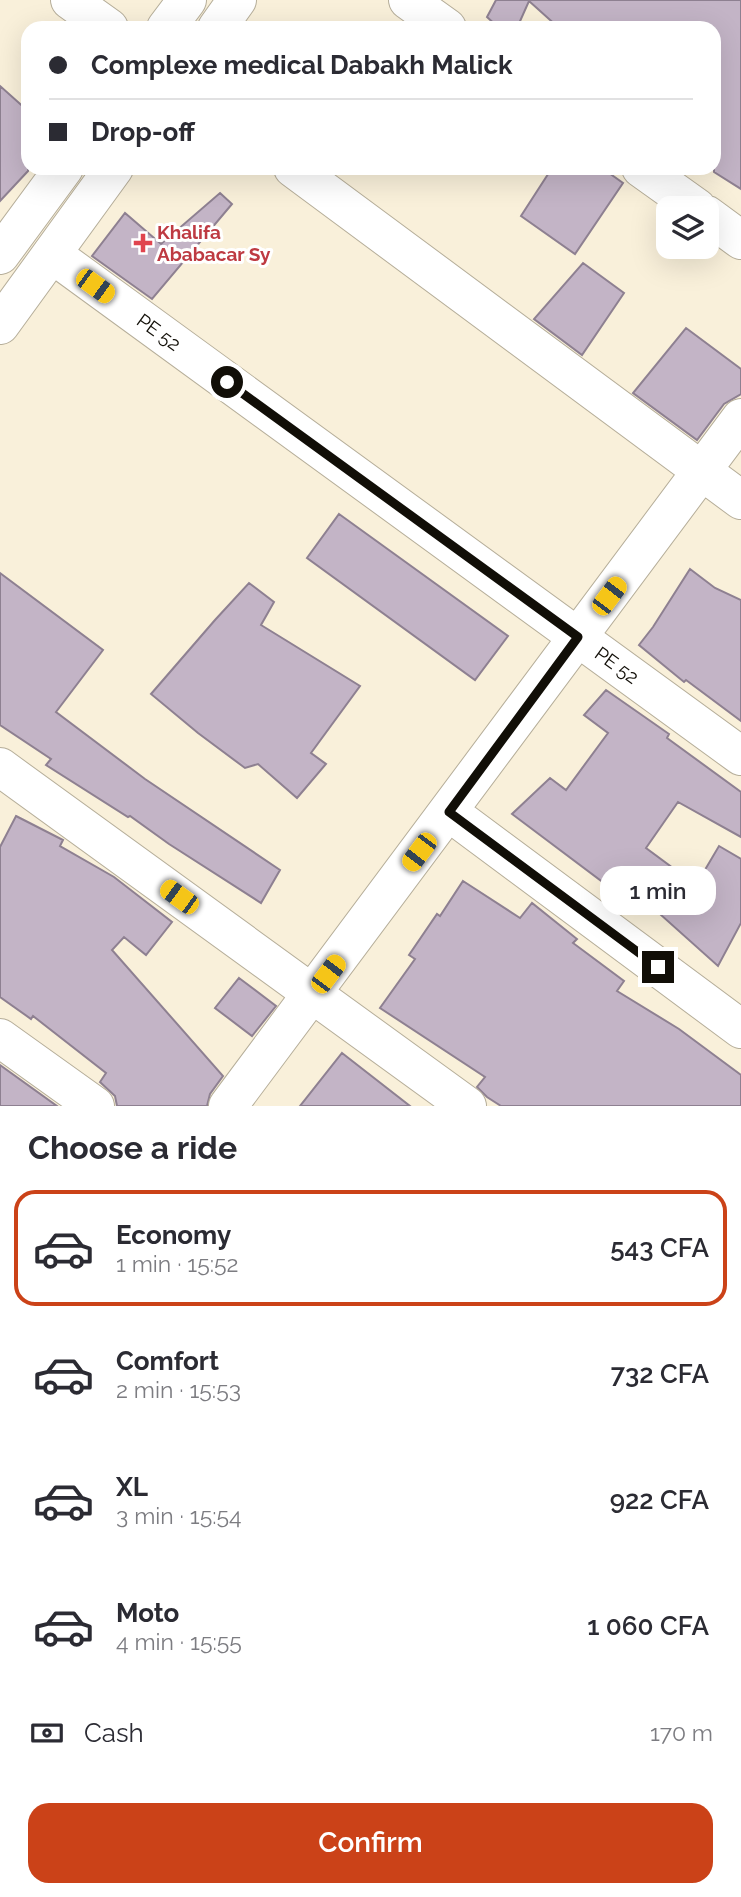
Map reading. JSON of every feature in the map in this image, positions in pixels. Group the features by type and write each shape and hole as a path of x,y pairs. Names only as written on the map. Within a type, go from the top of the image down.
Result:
{"street":[{"path":"70,0 99,21"},
{"path":"171,21 187,0"},
{"path":"222,21 237,0"},
{"path":"408,0 437,21"},
{"path":"7,232 58,175"},
{"path":"0,325 109,175"},
{"path":"302,175 741,500"},
{"path":"651,175 680,196"},
{"path":"719,224 741,240"},
{"name":"PE 52","path":"52,254 741,756"},
{"path":"228,1106 741,418"},
{"path":"0,767 467,1106"},
{"path":"449,812 741,1029"},
{"path":"0,1038 95,1106"}],"building":[{"path":"496,0 741,0 741,189 719,175 721,175 721,21 551,21 529,1 520,21 491,21 487,17"},
{"path":"0,86 21,105 21,175 24,175 0,201"},
{"path":"547,175 612,175 623,183 575,254 521,216"},
{"path":"220,193 232,204 152,299 92,256 125,213 161,244"},
{"path":"583,263 624,293 582,355 534,319"},
{"path":"686,328 741,369 741,394 724,404 697,440 633,393"},
{"path":"339,514 508,636 475,680 307,558"},
{"path":"690,569 715,588 741,600 741,721 686,680 684,682 639,645"},
{"path":"0,573 103,650 56,712 145,779 280,870 261,903 130,816 46,765 51,759 0,725"},
{"path":"249,583 274,602 261,625 360,686 311,753 326,764 297,798 258,764 245,768 151,694"},
{"path":"606,690 669,734 667,738 741,792 741,837 678,802 646,848 696,885 719,846 741,859 741,923 718,966 641,897 604,883 512,814 550,778 566,790 608,733 584,715"},
{"path":"16,816 63,840 60,846 114,877 172,922 146,955 124,937 112,950 223,1076 210,1094 207,1106 117,1106 115,1096 100,1082 106,1073 33,1016 31,1019 0,997 0,847"},
{"path":"463,881 520,918 532,903 577,939 573,943 624,981 617,991 679,1029 741,1075 741,1106 501,1106 487,1097 477,1087 485,1077 380,1008 415,959 409,955"},
{"path":"239,978 276,1006 252,1036 215,1008"},
{"path":"342,1053 410,1106 300,1106"},
{"path":"0,1065 57,1106 0,1106"}],"place":[{"name":"Khalifa Ababacar Sy","path":"143,243"}],"route":[{"path":"227,382 578,637 449,812 658,967"}]}
